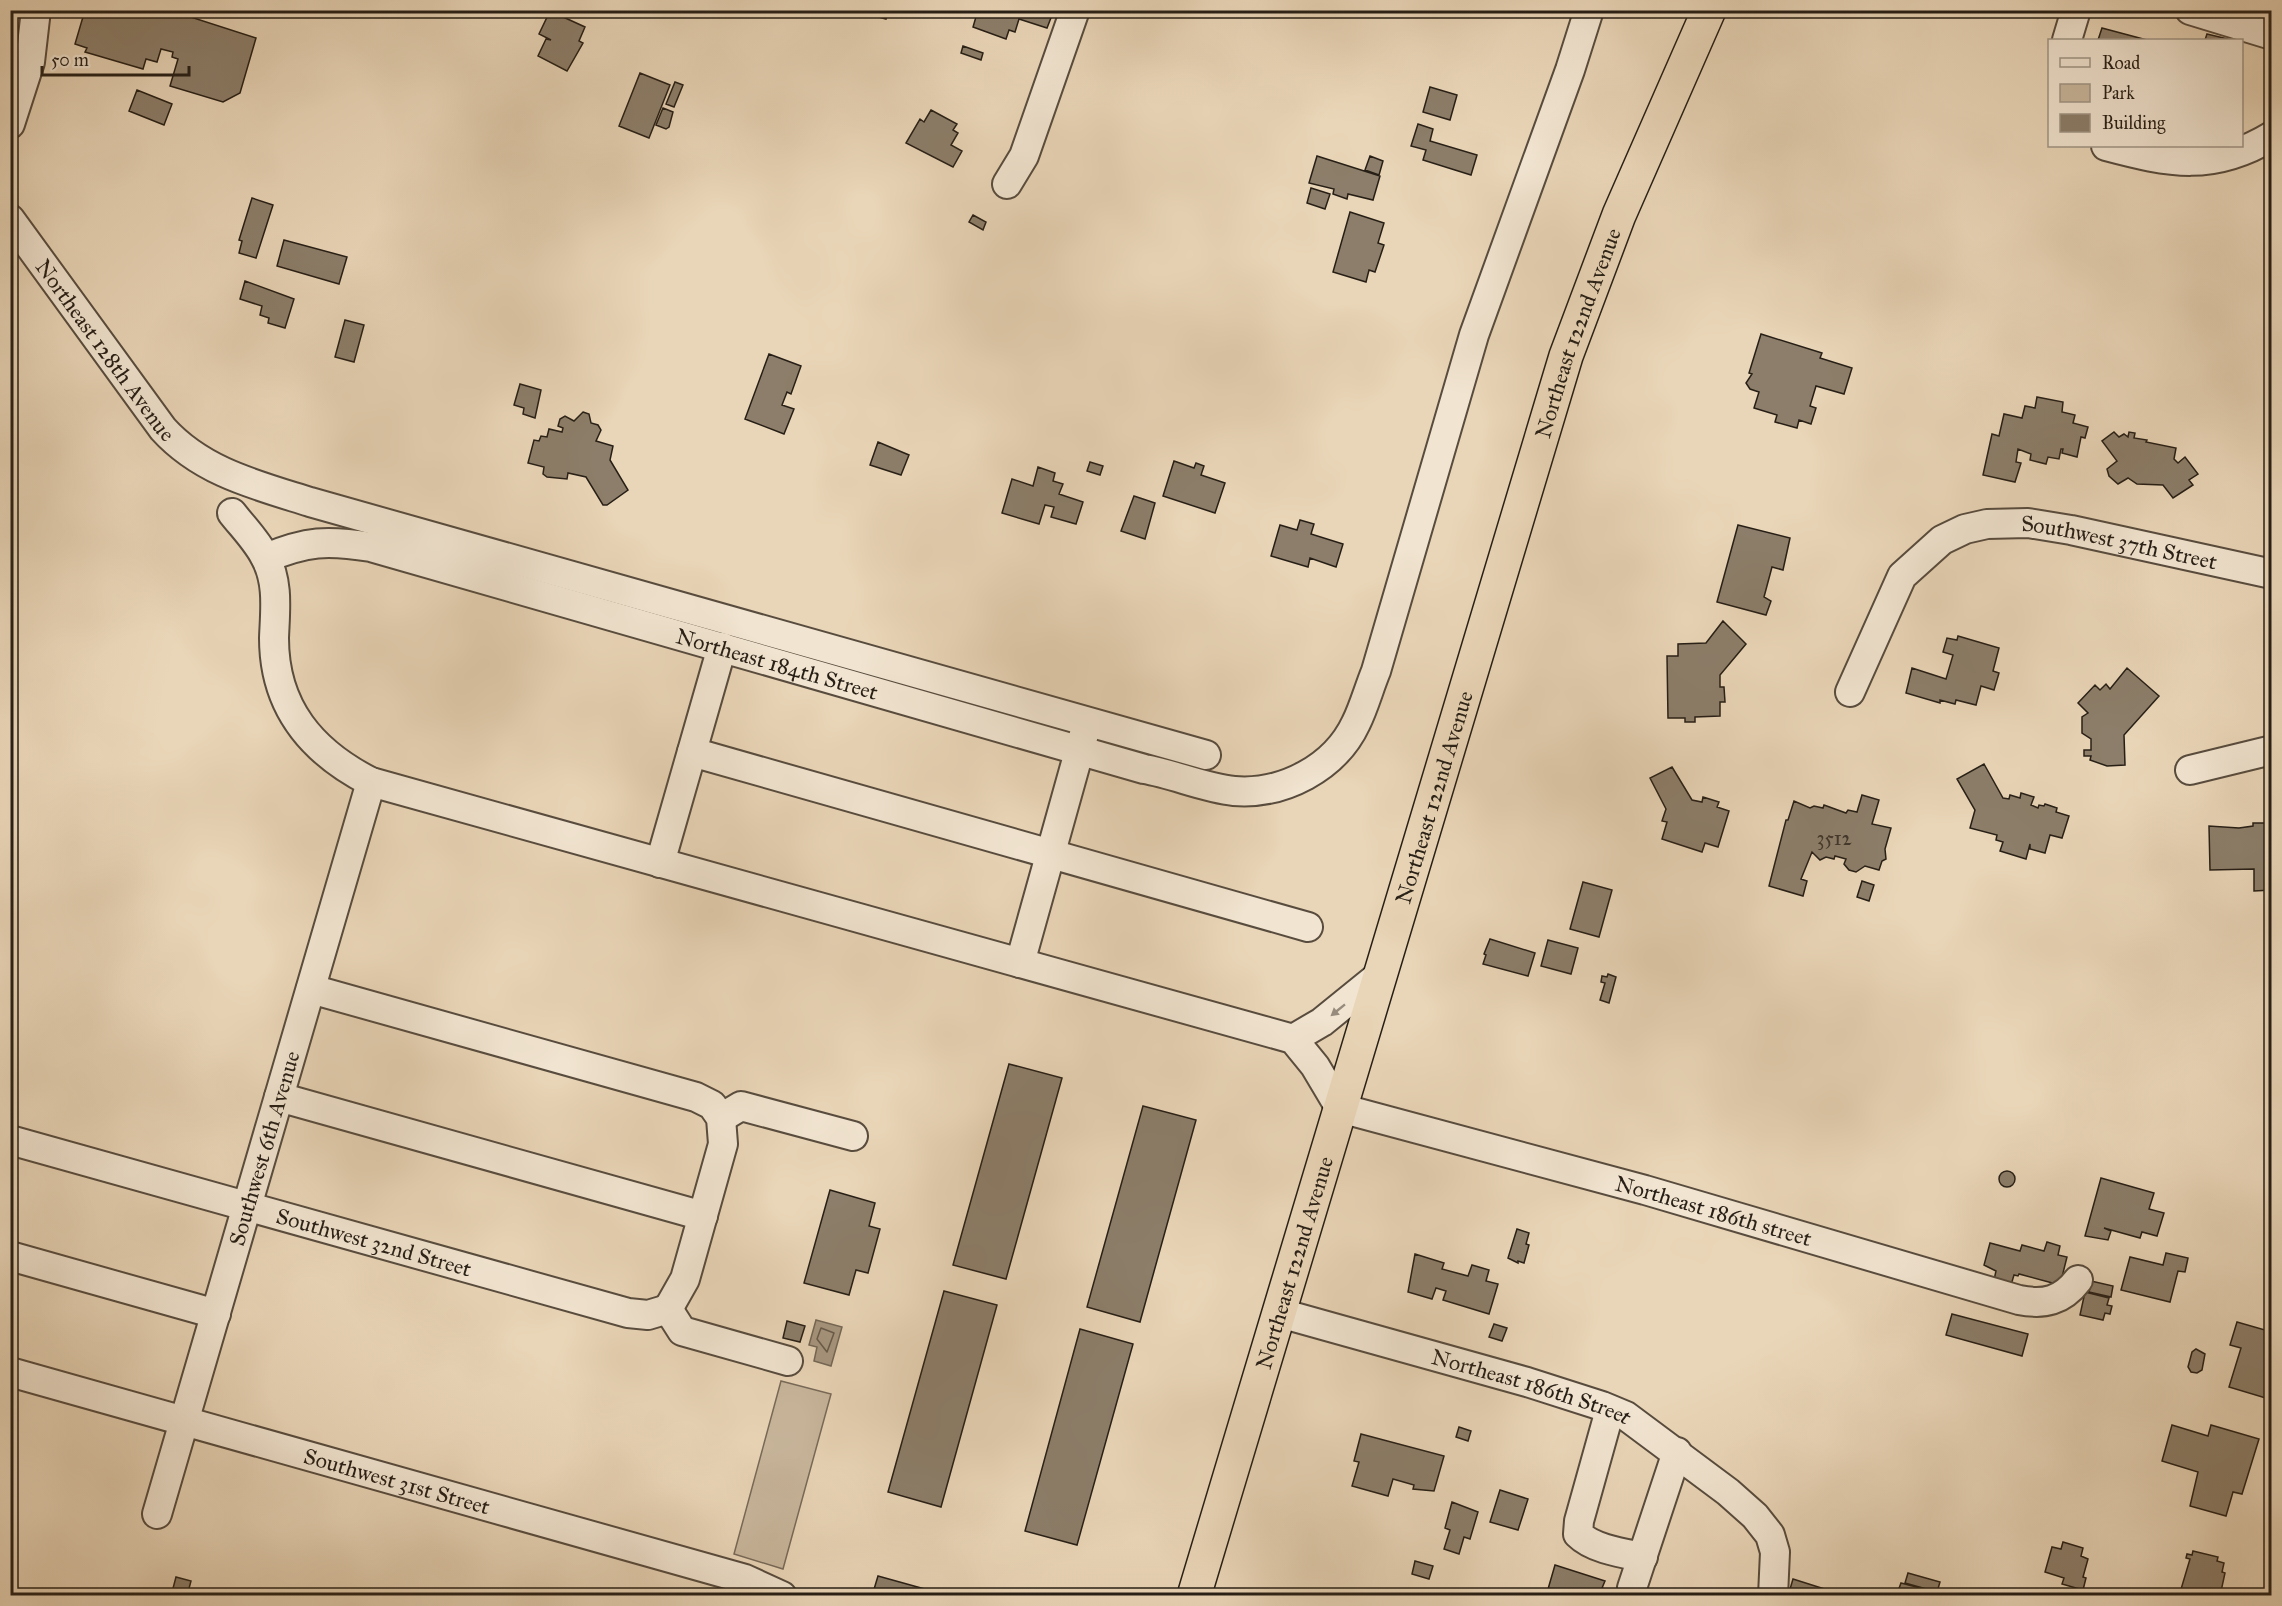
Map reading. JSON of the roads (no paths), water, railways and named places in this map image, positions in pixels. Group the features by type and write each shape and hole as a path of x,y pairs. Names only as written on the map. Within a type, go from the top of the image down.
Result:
{"highway":[{"name":"Northeast 122nd Avenue","path":"1194,1596 1566,356 1619,215 1708,10"}],"street":[{"path":"10,124 30,62 36,10"},
{"path":"1007,184 1024,156 1075,10"},
{"name":"Northeast 184th Street","path":"266,558 297,545 321,542 371,547 1000,725 1079,751 1233,791 1261,791 1287,784 1315,771 1335,752 1356,725 1376,671 1474,335 1570,70 1589,10"},
{"path":"2067,39 2076,10"},
{"path":"2190,10 2271,35"},
{"path":"2111,147 2165,159 2198,162 2229,157 2271,136"},
{"name":"Northeast 128th Avenue","path":"10,219 163,429 179,447 212,469"},
{"name":"Northeast 184th Street","path":"212,469 322,505 1206,755"},
{"path":"232,513 266,558 274,586 277,613 274,638 277,666 283,692 294,716 326,755 371,782 1293,1039 1315,1066 1340,1108"},
{"name":"Southwest 37th Street","path":"1850,692 1902,576 1935,545 1965,529 1987,524 2060,528 2222,561 2271,574"},
{"path":"660,863 722,647"},
{"path":"1020,963 1087,721"},
{"path":"2190,770 2271,750"},
{"path":"692,752 1308,927"},
{"name":"Southwest 6th Avenue","path":"158,1514 371,782"},
{"path":"1293,1039 1323,1022 1380,975"},
{"path":"311,989 696,1097 712,1105 721,1118 723,1144 685,1279 668,1309 682,1331 788,1361"},
{"path":"279,1096 703,1216"},
{"path":"721,1118 741,1106 853,1136"},
{"name":"Northeast 186th street","path":"1340,1108 1645,1190 2019,1300 2040,1304 2068,1294 2078,1280"},
{"name":"Southwest 32nd Street","path":"10,1140 628,1313 648,1315 668,1309"},
{"path":"10,1256 216,1314"},
{"name":"Northeast 186th Street","path":"1280,1313 1527,1382 1626,1416 1677,1452 1755,1516 1770,1535 1775,1552 1773,1596"},
{"name":"Southwest 31st Street","path":"10,1372 745,1579 782,1596"},
{"path":"1611,1410 1579,1521 1578,1534 1584,1540 1623,1554 1642,1557"},
{"path":"1632,1588 1677,1452"}],"water":[{"path":"816,1320 842,1327 831,1366 814,1361 817,1347 809,1345"}]}
